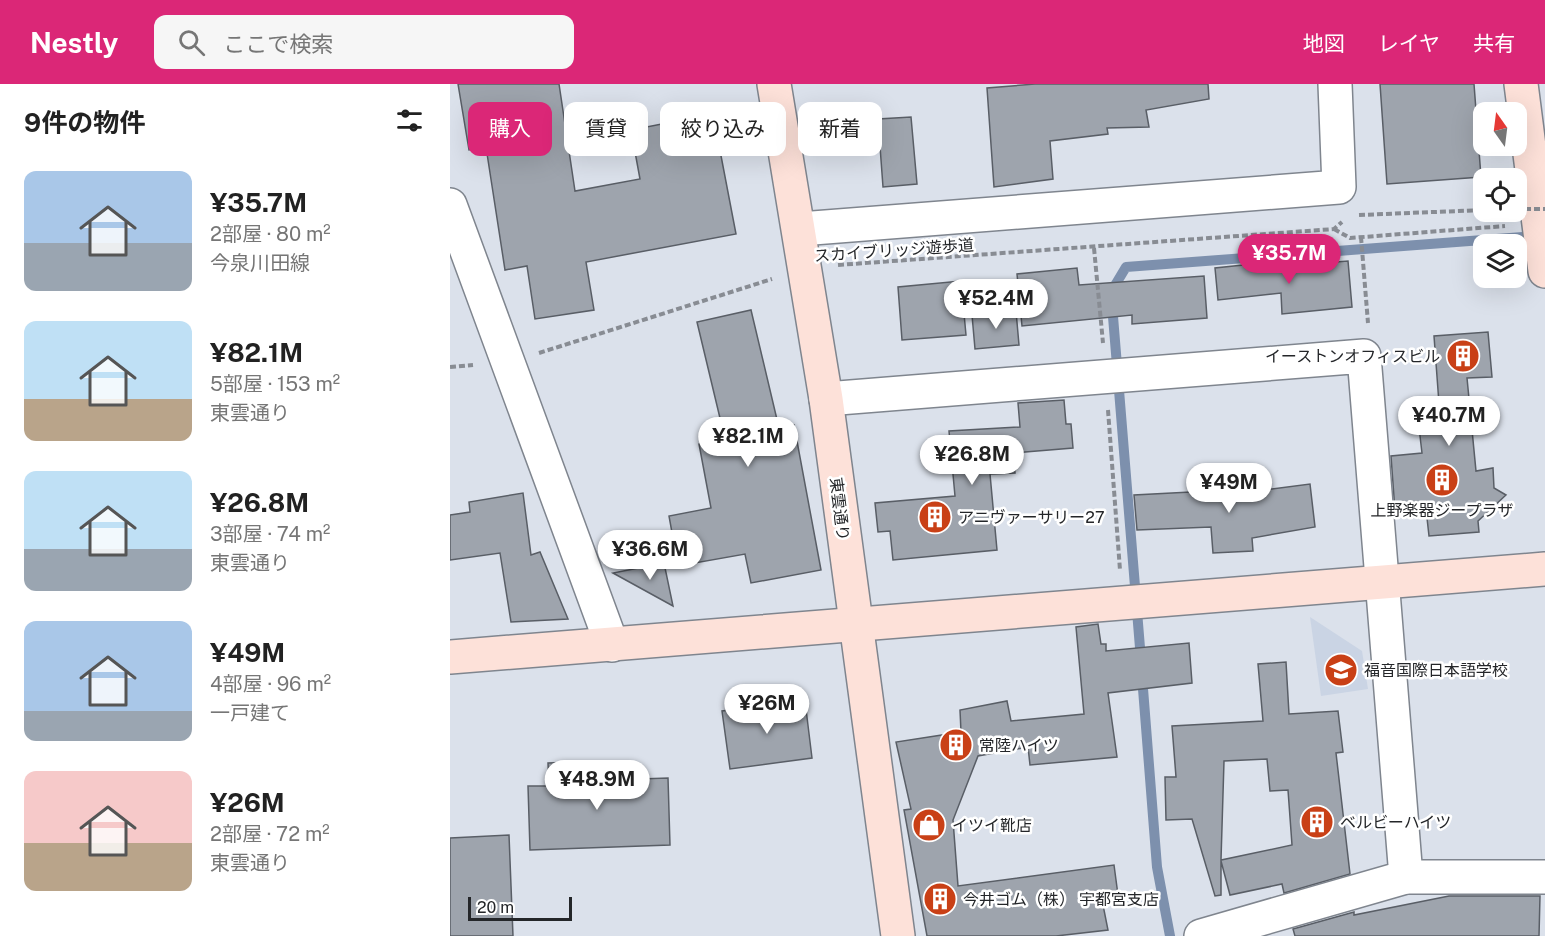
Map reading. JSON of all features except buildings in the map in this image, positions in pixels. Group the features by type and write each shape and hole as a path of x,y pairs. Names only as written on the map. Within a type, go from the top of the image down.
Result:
{"street":[{"name":"東雲通り","path":"774,84 800,230 826,399 898,936"},
{"path":"800,230 1339,187 1335,84"},
{"path":"1521,84 1545,271"},
{"path":"450,205 612,645"},
{"path":"826,399 1364,356 1406,878"},
{"path":"450,657 1545,569"},
{"path":"1202,936 1406,878 1545,877"}],"path":[{"path":"1527,209 1545,209"},
{"path":"1473,210 1349,216 1334,229 1350,238 1515,225"},
{"name":"スカイブリッジ遊歩道","path":"450,367 507,363 806,268 1334,229"},
{"path":"1361,237 1370,337 1364,356"},
{"path":"1094,248 1121,582"}],"shaded area":[{"name":"福音国際日本語学校","path":"1310,617 1362,651 1368,689 1321,696"}],"waterway":[{"path":"1141,660 1111,292 1126,267 1536,236"},
{"path":"1142,676 1157,867 1170,936"}],"place":[{"name":"イーストンオフィスビル","path":"1463,356"},
{"name":"上野楽器ジープラザ","path":"1442,480"},
{"name":"アニヴァーサリー27","path":"935,517"},
{"name":"福音国際日本語学校","path":"1341,670"},
{"name":"常陸ハイツ","path":"956,745"},
{"name":"ベルビーハイツ","path":"1317,822"},
{"name":"イツイ靴店","path":"929,825"},
{"name":"今井ゴム（株） 宇都宮支店","path":"940,899"}]}
